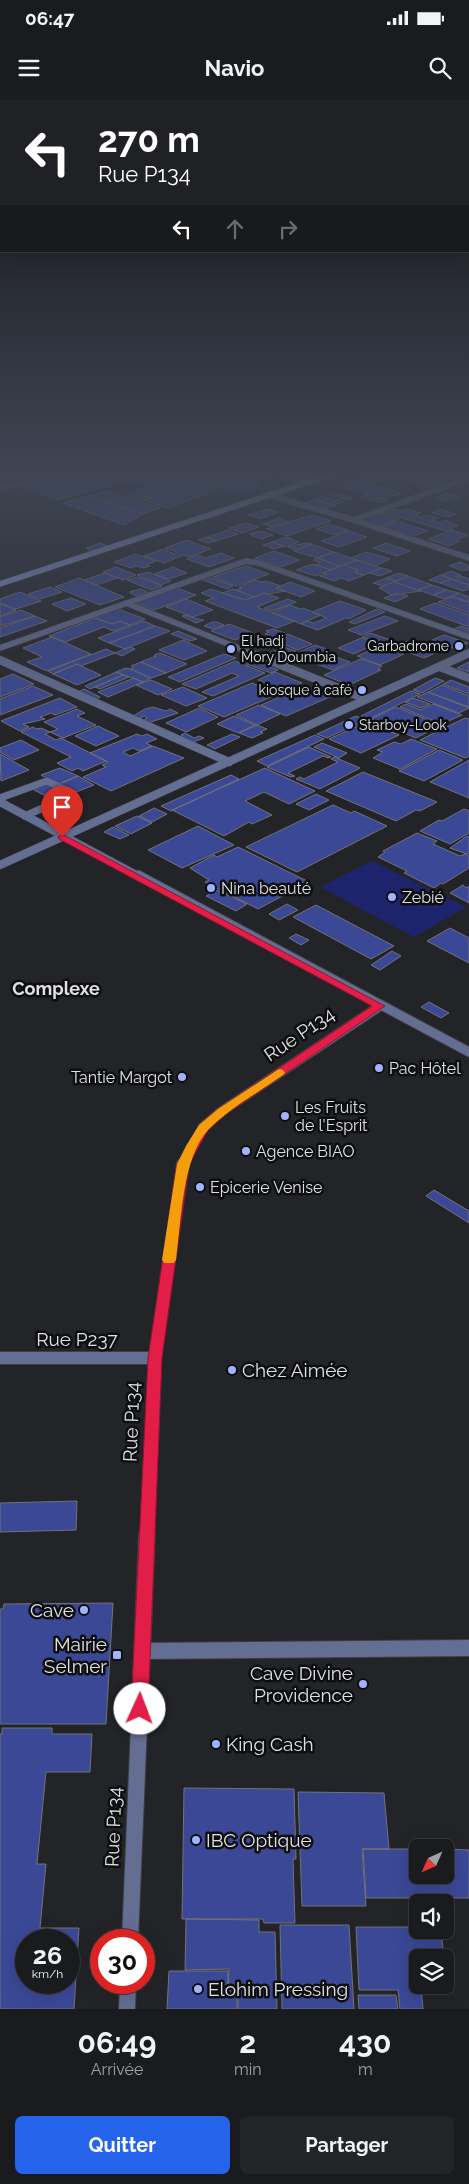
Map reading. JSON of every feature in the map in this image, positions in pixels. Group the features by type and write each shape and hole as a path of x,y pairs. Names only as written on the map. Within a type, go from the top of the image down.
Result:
{"main road":[{"path":"0,584 64,563"}],"street":[{"path":"0,648 240,563"},
{"path":"259,563 469,636"},
{"path":"126,603 366,699"},
{"path":"0,865 469,653"},
{"path":"0,660 229,762"},
{"path":"440,666 469,678"},
{"name":"Rue P134","path":"0,802 62,837 469,1052"},
{"name":"Rue P134","path":"130,1929 155,1358 183,1164 203,1128 222,1112 380,1006"},
{"name":"Rue P237","path":"0,1358 155,1358"},
{"path":"142,1651 469,1648"},
{"path":"127,2009 128,1994"}],"lane":[{"path":"0,798 47,781 66,790 68,795 65,798 25,816"}],"shaded area":[{"name":"Zebié","path":"372,861 466,907 414,937 320,887"}],"building":[{"path":"117,563 151,563 146,565 150,566 144,568 136,566 131,568"},
{"path":"198,563 220,563 209,567"},
{"path":"270,563 292,563 281,567"},
{"path":"332,563 348,563 340,566"},
{"path":"332,563 340,566 331,570 316,565"},
{"path":"366,563 381,563 375,566"},
{"path":"367,563 382,568 364,575 355,572 359,570 343,565"},
{"path":"462,563 469,566 469,569 464,571 449,566"},
{"path":"313,564 331,570 316,576 296,570"},
{"path":"343,565 359,570 355,572 364,575 349,581 341,578 334,581 320,576 327,574 323,573"},
{"path":"246,566 269,574 236,586 213,577"},
{"path":"116,567 136,575 123,580 103,572"},
{"path":"173,567 187,573 169,579 154,574"},
{"path":"382,568 392,571 380,576 369,573"},
{"path":"451,571 461,575 451,579 441,575"},
{"path":"148,572 171,581 161,585 137,575"},
{"path":"105,573 117,578 97,585 84,580"},
{"path":"399,573 408,576 396,581 386,578"},
{"path":"441,575 451,579 440,583 429,580"},
{"path":"408,576 432,585 418,590 394,582"},
{"path":"461,576 469,579 469,585 454,580"},
{"path":"138,577 162,586 151,590 127,580"},
{"path":"208,577 233,586 227,589 201,579"},
{"path":"79,578 124,597 100,605 55,587"},
{"path":"386,578 396,581 383,586 373,583"},
{"path":"451,579 469,585 469,589 463,591 440,583"},
{"path":"255,580 281,586 276,588 286,591 264,593 254,597 236,590"},
{"path":"290,582 315,591 301,597 276,588"},
{"path":"394,582 421,591 392,595 379,588"},
{"path":"432,585 447,590 433,595 418,590"},
{"path":"50,587 62,592 40,599 28,594"},
{"path":"177,588 196,595 154,610 136,603"},
{"path":"140,589 148,592 136,596 129,592"},
{"path":"211,589 245,600 264,593 279,598 257,607 295,621 277,628 205,601 214,598 201,593"},
{"path":"233,589 254,597 245,600 222,593"},
{"path":"447,590 459,593 444,599 433,595"},
{"path":"20,592 41,601 16,609 0,603 0,599"},
{"path":"397,593 408,596 395,602 384,598"},
{"path":"459,593 469,597 469,602 452,597"},
{"path":"452,597 469,602 469,613 438,602"},
{"path":"71,598 86,604 67,611 52,604"},
{"path":"186,599 213,610 193,617 166,607"},
{"path":"288,599 296,602 272,611 264,608"},
{"path":"340,601 366,610 349,619 346,618 318,630 301,624 307,621 313,623 327,618 312,612"},
{"path":"435,603 469,615 469,627 420,609"},
{"path":"1,604 16,610 0,616"},
{"path":"290,605 321,615 301,624 272,613"},
{"path":"118,609 145,619 130,625 120,621 112,624 95,618"},
{"path":"377,609 385,612 355,624 349,622"},
{"path":"21,610 35,616 0,626 0,617"},
{"path":"185,615 204,620 196,623 182,616"},
{"path":"35,616 47,621 0,637 0,628"},
{"path":"385,616 398,621 361,635 348,630"},
{"path":"95,618 112,624 120,621 130,625 113,631 104,627 65,642 49,636"},
{"path":"144,621 155,626 109,643 98,638"},
{"path":"212,622 224,625 213,629 204,626"},
{"path":"229,624 253,633 235,640 211,631"},
{"path":"155,626 170,631 125,649 109,643"},
{"path":"461,626 469,629 469,634 454,629"},
{"path":"273,629 285,633 270,638 267,637 270,636 265,634 269,632 266,631"},
{"path":"178,631 197,639 190,641 171,634"},
{"path":"370,633 397,642 389,646 362,637"},
{"path":"288,634 312,644 297,650 271,639"},
{"path":"444,635 468,643 456,649 432,640"},
{"path":"52,637 91,654 47,671 27,662 42,657 23,648"},
{"path":"361,638 377,643 354,654 338,648"},
{"path":"183,640 207,651 184,660 159,650"},
{"path":"407,641 438,652 424,658 393,647"},
{"path":"315,645 327,649 311,657 299,652"},
{"path":"381,646 404,654 380,665 357,656"},
{"path":"130,647 135,649 122,656 115,653"},
{"path":"284,647 298,652 278,661 264,655"},
{"path":"106,649 115,653 81,666 77,664 53,674 48,671"},
{"path":"322,652 350,662 333,670 305,660"},
{"path":"160,653 187,664 166,673 141,662"},
{"path":"224,654 236,658 180,682 168,677"},
{"path":"296,655 306,659 289,664 282,661"},
{"path":"361,659 382,666 378,669 381,670 349,685 324,675"},
{"path":"251,660 278,670 271,673 244,663"},
{"path":"235,661 265,673 213,696 202,692 239,676 232,673 196,689 182,684"},
{"path":"141,662 166,673 151,678 130,669 134,668 131,666"},
{"path":"469,662 469,672 457,668"},
{"path":"77,664 101,675 77,685 53,674"},
{"path":"126,668 151,678 143,682 116,672"},
{"path":"116,672 123,675 90,689 85,686"},
{"path":"275,672 302,683 285,691 258,680"},
{"path":"13,674 34,684 0,697 0,679"},
{"path":"123,675 129,677 100,689 95,687"},
{"path":"134,678 143,682 108,697 98,692"},
{"path":"435,678 444,681 422,693 413,690"},
{"path":"151,680 172,689 158,695 136,685"},
{"path":"451,680 469,687 469,694 443,684"},
{"path":"252,683 278,694 224,717 198,706"},
{"path":"442,685 469,696 469,707 428,692"},
{"path":"33,686 53,695 0,715 0,699"},
{"path":"306,686 332,696 286,716 261,705"},
{"path":"183,687 207,698 186,706 161,695"},
{"path":"84,689 100,697 93,700 77,692"},
{"path":"411,691 420,694 369,719 361,716"},
{"path":"428,692 469,708 459,713 417,697"},
{"path":"60,698 77,707 55,715 51,713 40,717 45,719 23,724 29,727 20,731 1,721"},
{"path":"413,698 430,704 421,708 405,702"},
{"path":"406,704 421,710 433,704 462,715 442,724 400,707"},
{"path":"259,705 280,714 257,725 236,715"},
{"path":"153,707 166,711 170,709 178,713 148,723 142,721 147,718 144,716 139,719 133,716"},
{"path":"396,707 441,725 416,738 371,719"},
{"path":"199,708 218,717 186,732 166,723"},
{"path":"77,709 85,713 77,716 96,725 63,738 50,732 58,729 44,722"},
{"path":"234,716 255,725 238,733 217,724"},
{"path":"356,716 366,720 327,738 317,734"},
{"path":"465,718 469,719 469,756 465,758 420,740"},
{"path":"367,722 399,735 361,753 329,739"},
{"path":"257,725 267,729 252,738 239,733"},
{"path":"98,726 119,736 96,746 75,736"},
{"path":"33,727 50,732 45,734 56,740 61,738 106,761 83,771 78,768 72,771 57,763 71,757 21,732"},
{"path":"185,733 194,738 199,736 204,738 193,742 181,737"},
{"path":"137,734 142,736 147,734 157,739 146,743 152,746 139,751 133,748 123,752 130,756 153,746 184,758 111,791 83,777 106,767 102,765 108,762 90,753"},
{"path":"232,734 240,737 215,749 207,745"},
{"path":"315,735 324,739 267,766 257,761"},
{"path":"411,739 437,749 400,769 373,758 383,752 377,750 394,742 401,744"},
{"path":"21,740 39,750 14,760 0,752 0,748"},
{"path":"322,743 347,753 339,758 314,747"},
{"path":"309,747 331,757 323,756 288,773 295,776 291,777 267,767"},
{"path":"439,750 463,760 424,781 399,771"},
{"path":"0,754 29,770 1,781"},
{"path":"334,757 360,768 320,789 296,779 300,777 304,779 338,762 331,759"},
{"path":"469,760 469,798 430,782"},
{"path":"60,768 78,776 58,784 41,775"},
{"path":"265,768 315,791 289,804 264,792 245,801 272,815 252,824 249,822 224,836 172,810"},
{"path":"363,772 437,802 420,811 416,810 396,821 326,791"},
{"path":"231,775 239,779 171,811 161,806"},
{"path":"78,776 94,785 76,792 60,784"},
{"path":"46,784 60,791 48,797 34,790"},
{"path":"316,794 329,800 309,810 296,804"},
{"path":"333,805 351,813 354,811 387,826 297,872 246,847"},
{"path":"154,808 167,814 152,822 139,816"},
{"path":"464,809 469,811 469,833 450,844 420,831 439,820 442,821"},
{"path":"137,816 152,823 131,834 115,826"},
{"path":"198,826 234,845 182,868 148,850"},
{"path":"113,827 129,835 120,839 104,832"},
{"path":"417,833 437,841 433,844 460,856 465,854 469,856 469,868 434,888 404,873 407,871 378,857 385,852 383,851"},
{"path":"467,836 469,837 469,853 450,848"},
{"path":"238,847 309,882 258,909 205,882 209,880 190,868 214,855 217,857"},
{"path":"463,885 466,888 469,886 469,903 450,893"},
{"path":"217,890 247,904 236,911 206,896"},
{"path":"287,904 298,910 279,920 269,914"},
{"path":"316,905 394,946 371,959 293,917"},
{"path":"450,928 469,938 469,963 427,941"},
{"path":"296,934 309,940 301,945 289,938"},
{"path":"392,951 401,956 380,970 371,965"},
{"path":"429,1002 449,1013 441,1018 421,1007"},
{"path":"434,1190 469,1211 469,1223 426,1196"},
{"path":"77,1501 76,1530 0,1532 0,1503"},
{"path":"113,1603 106,1724 0,1724 0,1609 3,1609 4,1604"},
{"path":"2,1728 52,1728 52,1734 92,1734 90,1772 46,1772 37,1864 46,1864 40,1928 79,1929 15,1929 15,1994 75,1994 74,2009 0,2009 0,1734 2,1734"},
{"path":"184,1788 294,1789 296,1859 293,1859 295,1923 264,1923 263,1919 182,1919"},
{"path":"298,1792 384,1793 389,1849 362,1849 366,1906 302,1906"},
{"path":"363,1849 409,1849 409,1884 454,1884 454,1849 469,1850 469,1898 454,1898 454,1894 409,1894 409,1898 366,1898"},
{"path":"186,1919 259,1920 259,1932 275,1932 277,2009 238,2009 238,1995 228,1995 229,1969 185,1970"},
{"path":"280,1925 349,1925 354,2009 282,2009"},
{"path":"356,1927 409,1927 409,1939 442,1939 443,1949 409,1949 409,1994 422,1994 423,2009 400,2009 398,1990 359,1990"},
{"path":"169,1971 228,1971 228,1996 237,1996 237,2009 167,2009"},
{"path":"358,1995 396,1995 398,2009 359,2009"}],"slow traffic":[{"path":"169,1260 183,1164 192,1146 203,1128 222,1112 279,1073"}],"place":[{"name":"Garbadrome","path":"459,646"},
{"name":"El hadj Mory Doumbia","path":"231,649"},
{"name":"kiosque à café","path":"362,690"},
{"name":"Starboy-Look","path":"349,725"},
{"name":"Nina beauté","path":"211,888"},
{"name":"Zebié","path":"392,897"},
{"name":"Pac Hôtel","path":"379,1068"},
{"name":"Tantie Margot","path":"182,1077"},
{"name":"Les Fruits de l'Esprit","path":"285,1116"},
{"name":"Agence BIAO","path":"246,1151"},
{"name":"Epicerie Venise","path":"200,1187"},
{"name":"Chez Aimée","path":"232,1370"},
{"name":"Cave","path":"84,1610"},
{"name":"Mairie Selmer","path":"117,1655"},
{"name":"Cave Divine Providence","path":"363,1684"},
{"name":"King Cash","path":"216,1744"},
{"name":"IBC Optique","path":"196,1840"},
{"name":"Elohim Pressing","path":"198,1989"}],"district":[{"name":"Complexe","path":"56,989"}],"route":[{"path":"62,837 380,1006 222,1112 203,1128 183,1164 155,1358 140,1709"}]}
